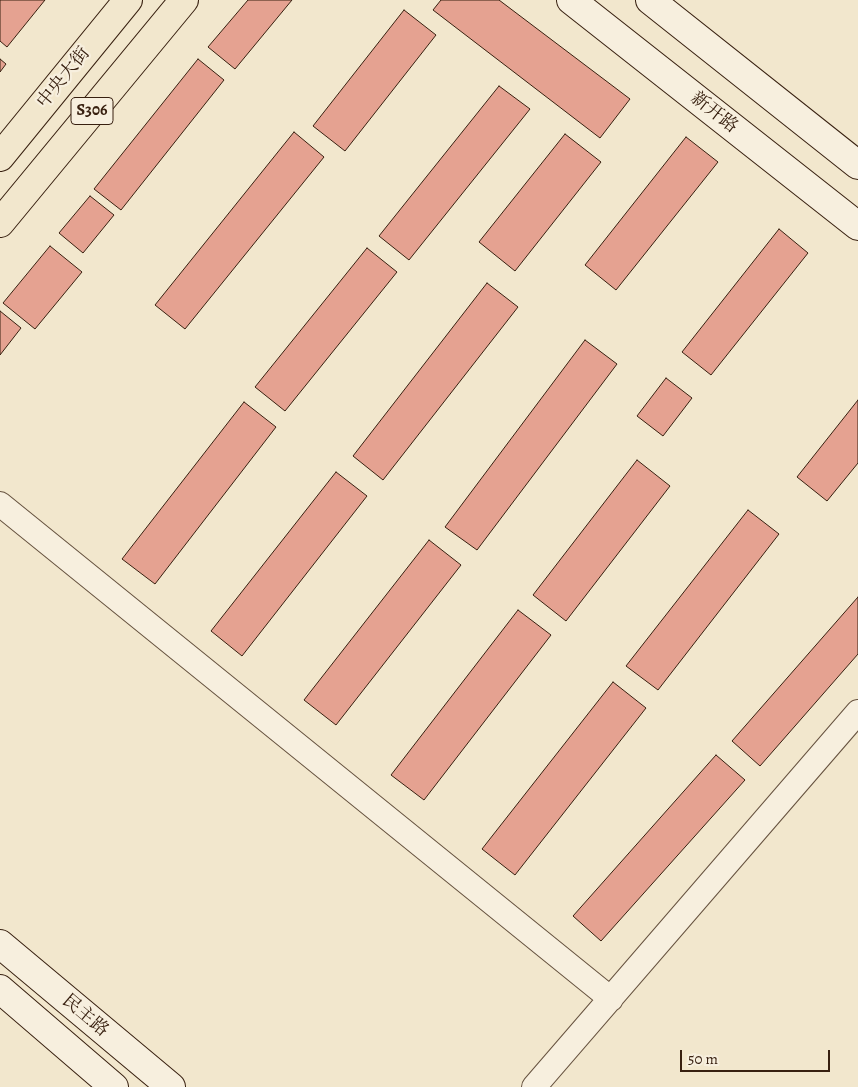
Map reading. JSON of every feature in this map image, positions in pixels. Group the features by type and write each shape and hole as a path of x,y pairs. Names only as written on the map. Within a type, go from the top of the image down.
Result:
{"main road":[{"name":"中央大街","path":"0,157 128,0"},
{"name":"S306","path":"0,223 184,0"},
{"name":"新开路","path":"571,0 858,226"},
{"path":"650,0 858,165"},
{"name":"民主路","path":"0,944 171,1087"},
{"name":"民主路","path":"0,989 114,1087"}],"street":[{"path":"0,504 610,999"},
{"path":"534,1087 858,712"}],"building":[{"path":"0,0 45,0 7,47 0,41"},
{"path":"248,0 292,0 235,69 208,47"},
{"path":"441,0 499,0 630,99 600,138 433,10"},
{"path":"404,10 436,35 345,151 313,126"},
{"path":"0,59 6,64 0,72"},
{"path":"198,59 224,80 121,210 94,189"},
{"path":"499,86 530,109 409,260 379,236"},
{"path":"294,132 324,157 185,329 155,305"},
{"path":"565,134 601,162 515,271 479,242"},
{"path":"686,137 718,162 616,290 585,265"},
{"path":"90,196 114,215 83,253 59,233"},
{"path":"779,229 808,253 711,375 682,352"},
{"path":"50,246 82,272 35,329 3,303"},
{"path":"367,248 397,272 285,411 255,387"},
{"path":"487,283 518,307 383,480 353,456"},
{"path":"0,311 21,328 0,355"},
{"path":"585,340 617,364 477,550 445,527"},
{"path":"666,378 692,398 663,436 637,416"},
{"path":"858,400 858,463 827,501 797,477"},
{"path":"244,402 276,427 155,584 122,559"},
{"path":"637,460 670,486 566,621 533,595"},
{"path":"336,472 367,496 242,656 211,631"},
{"path":"748,510 779,534 658,690 626,666"},
{"path":"429,540 461,565 336,725 304,700"},
{"path":"858,597 858,654 760,766 732,741"},
{"path":"518,610 551,635 424,800 391,775"},
{"path":"613,682 646,708 515,875 482,849"},
{"path":"716,755 745,780 601,941 573,916"}]}
